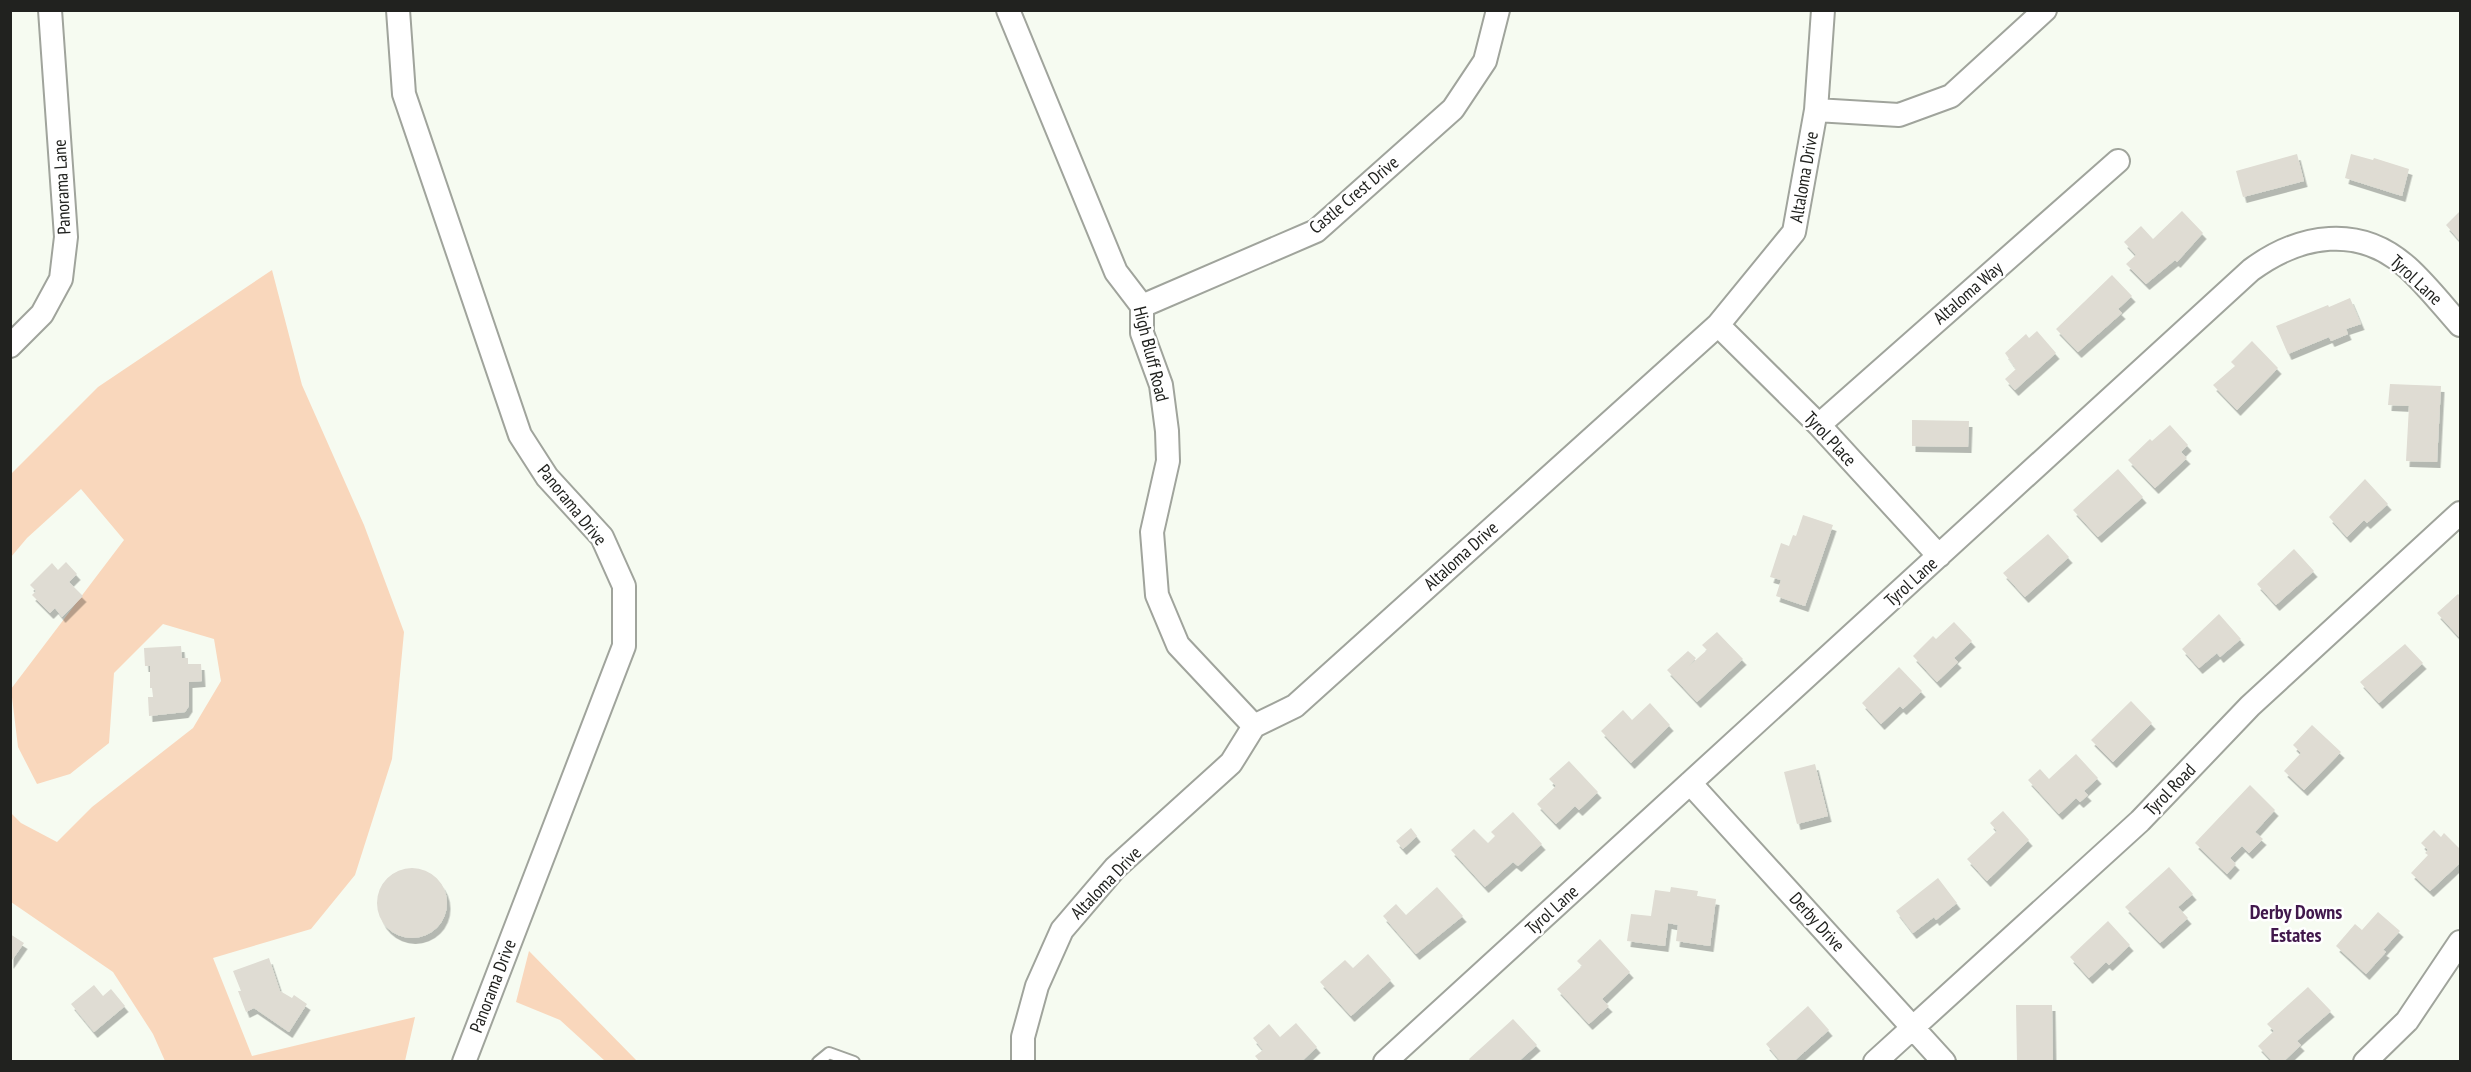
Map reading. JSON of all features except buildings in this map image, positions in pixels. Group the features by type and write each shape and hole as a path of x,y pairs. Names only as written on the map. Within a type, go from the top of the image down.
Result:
{"street":[{"name":"Panorama Lane","path":"10,346 42,314 61,279 66,237 50,10"},
{"name":"Panorama Drive","path":"398,10 404,94 520,435 547,477 602,537 624,586 624,646 464,1062"},
{"name":"High Bluff Road","path":"1008,10 1116,272 1143,306 1142,333 1161,385 1167,431 1168,461 1152,532 1157,595 1178,645 1254,726"},
{"name":"Castle Crest Drive","path":"1143,306 1316,231 1453,109 1485,61 1498,10"},
{"name":"Altaloma Drive","path":"1023,1062 1023,1037 1037,986 1062,930 1115,868 1231,763 1254,726 1295,706 1718,325 1794,232 1816,110 1823,10"},
{"path":"1816,110 1899,115 1951,96 2045,10"},
{"name":"Altaloma Way","path":"1819,425 2118,161"},
{"name":"Tyrol Lane","path":"1385,1062 2251,270 2269,257 2305,242 2324,239 2360,241 2376,247 2408,268 2460,325"},
{"name":"Tyrol Place","path":"1718,325 1819,425 1939,556"},
{"name":"Tyrol Road","path":"1875,1062 2140,821 2250,706 2460,513"},
{"name":"Derby Drive","path":"1690,783 1944,1062"},
{"path":"2365,1062 2407,1021 2460,942"}],"lane":[{"path":"818,1062 829,1053 854,1062"}],"shaded area":[{"path":"272,270 302,385 364,525 404,632 392,759 355,875 311,929 213,958 252,1056 415,1017 405,1061 165,1061 153,1034 113,972 11,902 11,813 21,823 57,842 92,807 193,728 221,681 214,639 163,624 114,673 109,743 70,774 37,784 18,747 11,689 124,540 81,489 27,538 11,557 11,474 98,387"},
{"path":"529,951 637,1061 605,1061 560,1020 516,1002"}],"district":[{"name":"Derby Downs Estates","path":"2296,924"}]}
